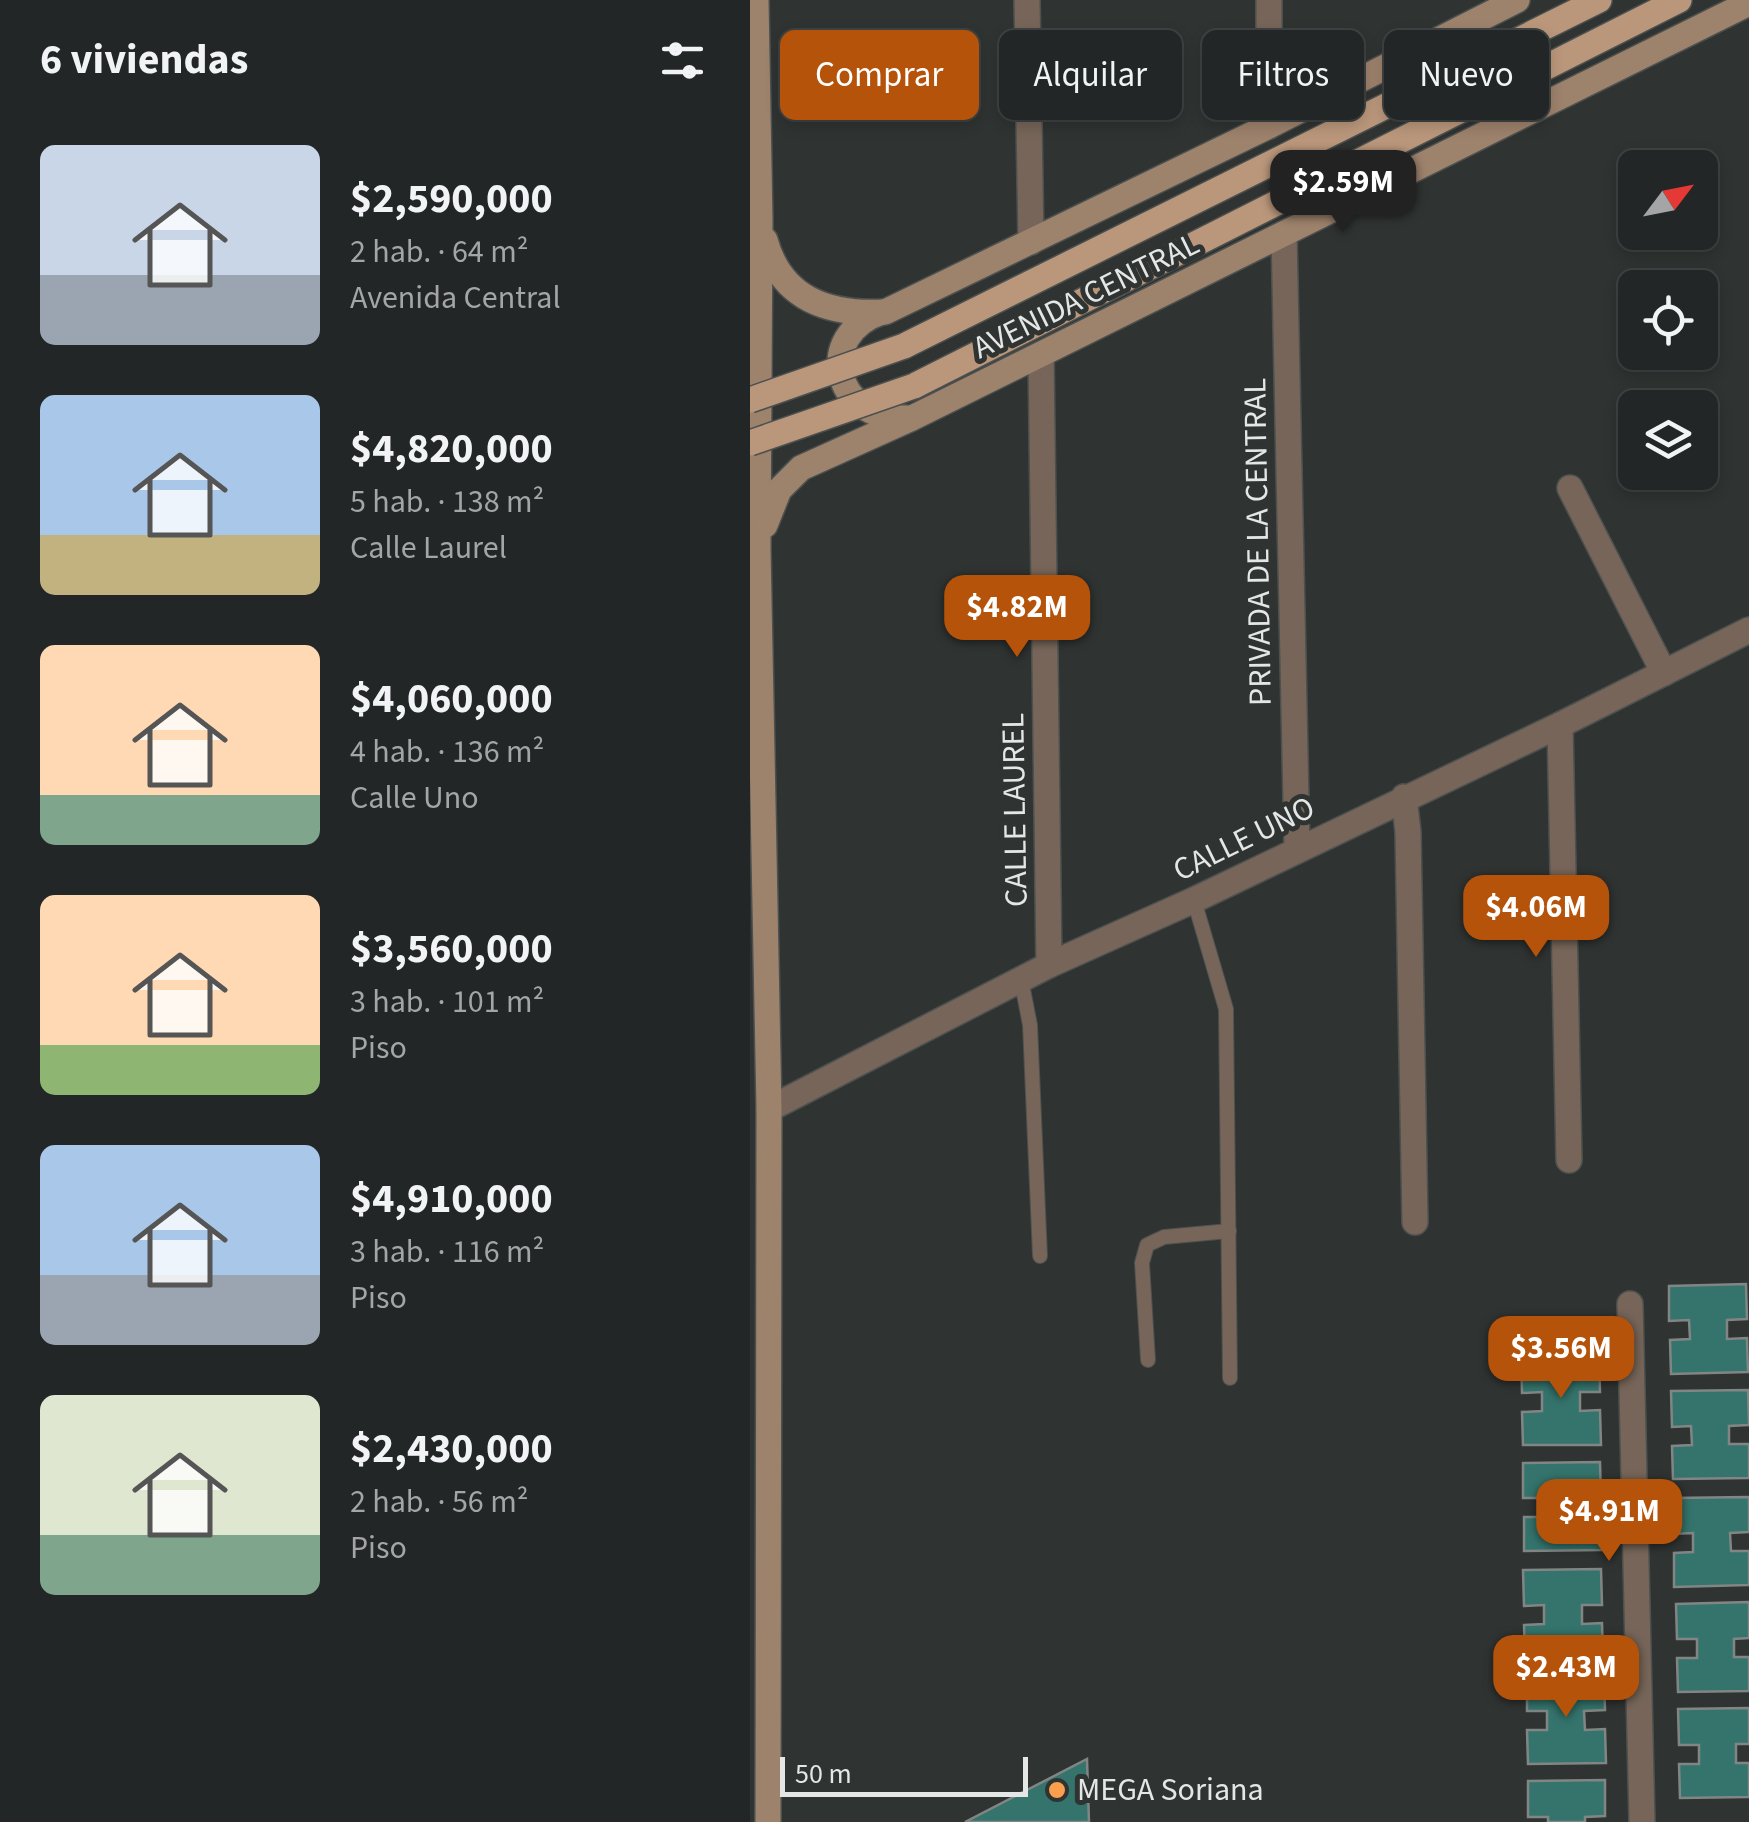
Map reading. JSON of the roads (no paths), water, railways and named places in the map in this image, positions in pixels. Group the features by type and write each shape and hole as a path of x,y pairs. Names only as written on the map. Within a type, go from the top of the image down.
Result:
{"main road":[{"path":"756,0 760,220 758,548 769,1109 768,1822"},
{"path":"912,418 875,416 861,408 844,382 840,367 848,337 858,325 1270,126 1517,0"},
{"name":"AVENIDA CENTRAL","path":"750,400 904,346 1599,0"},
{"name":"AVENIDA CENTRAL","path":"750,443 914,386 1679,0"},
{"name":"AVENIDA CENTRAL","path":"758,548 779,490 801,468 912,418 1749,3"},
{"path":"760,220 770,257 785,282 801,294 842,310 885,312"}],"street":[{"path":"1027,0 1031,242"},
{"path":"1269,0 1270,126"},
{"name":"PRIVADA DE LA CENTRAL","path":"1284,234 1298,850"},
{"name":"CALLE LAUREL","path":"1041,354 1049,965"},
{"path":"1570,488 1664,672"},
{"name":"CALLE UNO","path":"769,1109 1020,979 1560,725 1749,630"},
{"path":"1560,725 1569,1160"},
{"path":"1404,797 1415,1222"},
{"path":"1630,1304 1642,1822"}],"lane":[{"path":"1194,900 1226,1009 1230,1378"},
{"path":"1020,979 1030,1024 1040,1256"},
{"path":"1148,1360 1142,1263 1147,1245 1164,1237 1229,1231"}],"place":[{"name":"MEGA Soriana","path":"1057,1790"}]}
